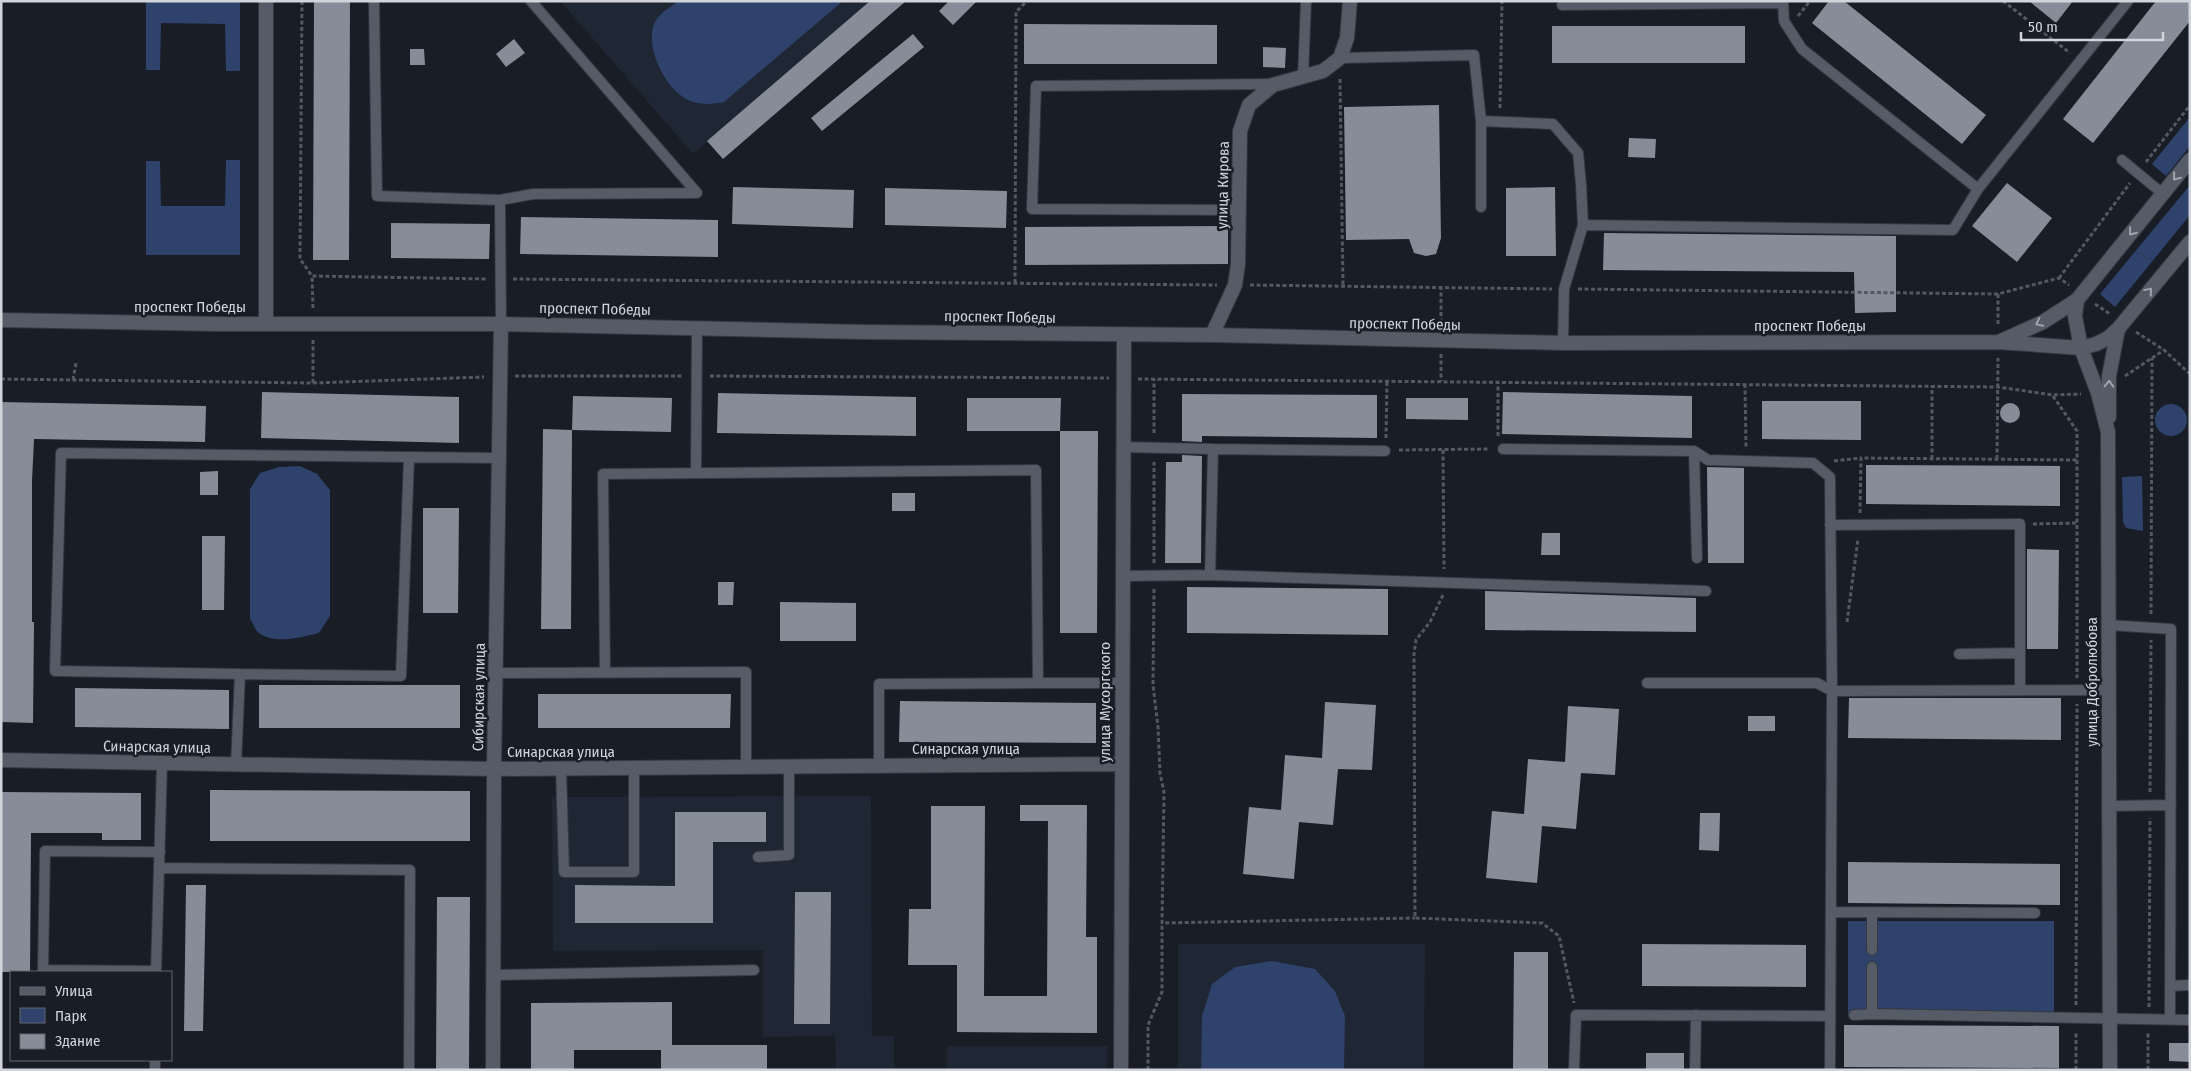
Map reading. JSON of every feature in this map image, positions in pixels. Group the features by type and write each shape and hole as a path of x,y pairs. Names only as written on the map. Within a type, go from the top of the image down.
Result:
{"street":[{"path":"266,1 266,324"},
{"path":"1340,58 1348,38 1350,1"},
{"name":"улица Кирова","path":"1212,335 1235,286 1238,264 1240,131 1249,104 1272,85 1323,71 1340,58"},
{"name":"проспект Победы","path":"1998,342 2043,322 2077,300 2190,160"},
{"name":"проспект Победы","path":"1,320 266,324 501,324 1212,335 1563,343 1998,342 2080,348 2108,338 2118,329 2190,242"},
{"name":"улица Добролюбова","path":"2077,300 2075,316 2080,348 2103,389 2108,432 2110,1070"},
{"name":"Сибирская улица","path":"493,1070 494,769 501,324"},
{"path":"2103,389 2118,329"},
{"name":"улица Мусоргского","path":"1122,1070 1121,764 1124,335"},
{"name":"Синарская улица","path":"1,760 494,769 1121,764"}],"lane":[{"path":"374,1 377,196 500,200 533,194 697,193 532,1"},
{"path":"1303,77 1306,1"},
{"path":"1583,225 1953,230 1978,189 2128,1"},
{"path":"1562,5 1783,2 1784,21 1802,49 1978,189"},
{"path":"1340,58 1474,55 1481,121 1481,207"},
{"path":"1239,210 1032,209 1036,86 1278,84"},
{"path":"1481,121 1553,124 1578,153 1583,225 1564,289 1563,343"},
{"path":"2122,160 2162,194"},
{"path":"500,200 501,324"},
{"path":"696,473 697,328"},
{"path":"1122,447 1385,451"},
{"path":"1210,575 1213,449"},
{"path":"1500,449 1694,451 1708,460 1813,463 1830,477 1832,691 1830,1070"},
{"path":"1694,451 1696,558"},
{"path":"410,457 401,676 55,671 61,453 500,458"},
{"path":"605,672 603,474 1036,470 1038,683"},
{"path":"1830,525 2020,524 2020,690"},
{"path":"1122,576 1210,575 1706,590"},
{"path":"2108,625 2171,629 2170,1019"},
{"path":"1959,654 2020,653"},
{"path":"496,673 746,672 746,767"},
{"path":"236,765 240,674"},
{"path":"1647,683 1817,682 1832,691 2108,690"},
{"path":"879,766 879,684 1122,683"},
{"path":"156,971 162,764"},
{"path":"758,857 789,855 789,766"},
{"path":"561,768 564,872 634,872 634,768"},
{"path":"2109,806 2170,805"},
{"path":"100,971 43,970 45,851 160,852"},
{"path":"160,868 410,870 409,1070"},
{"path":"1831,912 2035,913"},
{"path":"1872,912 1872,950"},
{"path":"1872,966 1872,1014"},
{"path":"493,975 754,970"},
{"path":"2170,986 2190,985"},
{"path":"1854,1016 1872,1014 2190,1020"},
{"path":"1574,1070 1576,1015 1830,1016"},
{"path":"1695,1070 1696,1016"}],"path":[{"path":"302,1 300,259 312,276"},
{"path":"1015,282 1016,12 1027,1"},
{"path":"1500,121 1502,1"},
{"path":"2003,1 2080,62"},
{"path":"1340,58 1343,286"},
{"path":"2059,278 2190,105"},
{"path":"1997,459 1998,294"},
{"path":"1,379 313,383 500,376 1123,378 1998,387 2053,395 2103,389 2164,350"},
{"path":"2148,1070 2152,358"},
{"path":"73,380 76,363"},
{"path":"1148,1070 1148,1025 1162,992 1164,792 1160,773 1158,727 1153,685 1154,379"},
{"path":"1387,381 1385,451 1500,449 1498,382"},
{"path":"1745,384 1746,461"},
{"path":"1932,386 1932,459"},
{"path":"2053,395 2077,431 2076,1070"},
{"path":"1415,918 1414,654 1416,640 1430,622 1442,600 1444,582 1443,450"},
{"path":"1813,463 1861,458"},
{"path":"2020,524 2077,523"},
{"path":"1162,923 1415,918 1542,923 1559,936 1576,1015"}],"shaded area":[{"path":"560,1 870,1 693,154"},
{"path":"871,796 872,1036 894,1036 894,1070 836,1070 835,1036 763,1037 763,950 553,951 552,797"},
{"path":"1178,944 1425,944 1424,1070 1178,1070"},
{"path":"947,1046 1107,1046 1107,1070 947,1070"}],"green space":[{"path":"146,1 240,1 240,71 226,71 225,24 161,23 160,70 146,70"},
{"path":"678,1 843,1 724,102 701,104 683,97 674,90 660,68 652,44 652,32 655,22 662,13"},
{"path":"2190,117 2190,146 2166,176 2152,164"},
{"path":"226,160 240,160 240,255 146,255 146,161 160,161 161,206 225,206"},
{"path":"2190,185 2190,215 2115,307 2100,294"},
{"path":"2171,404 2177,405 2182,409 2186,414 2186,426 2182,431 2177,435 2171,436 2165,435 2160,431 2156,426 2155,420 2156,414 2160,409 2165,405"},
{"path":"300,466 317,474 330,490 330,616 319,633 289,639 273,639 259,633 250,619 250,489 260,473 279,467"},
{"path":"2142,476 2143,531 2126,528 2123,522 2122,477"},
{"path":"1848,921 2054,921 2054,1014 1848,1014"},
{"path":"1272,961 1315,969 1335,991 1345,1016 1344,1070 1201,1070 1202,1016 1212,984 1235,967"}],"building":[{"path":"314,1 350,1 349,260 313,260"},
{"path":"870,1 906,1 723,159 707,141"},
{"path":"949,1 977,1 953,25 939,11"},
{"path":"1829,1 1844,1 1986,115 1962,144 1812,23"},
{"path":"2029,1 2073,1 2056,23"},
{"path":"2156,1 2190,1 2190,21 2093,143 2063,119"},
{"path":"1024,24 1217,25 1217,64 1024,64"},
{"path":"1552,26 1745,26 1745,63 1552,63"},
{"path":"913,34 924,47 822,131 811,118"},
{"path":"514,39 525,53 506,67 496,54"},
{"path":"1263,47 1286,48 1285,68 1263,67"},
{"path":"410,49 424,49 425,65 410,65"},
{"path":"1439,105 1441,238 1436,254 1426,256 1414,253 1409,239 1346,240 1344,107"},
{"path":"1629,138 1656,139 1655,158 1628,157"},
{"path":"2007,183 2052,218 2017,262 1972,226"},
{"path":"733,187 854,190 853,228 732,224"},
{"path":"1555,187 1556,256 1506,256 1506,188"},
{"path":"885,188 1007,191 1006,228 885,225"},
{"path":"521,217 718,220 718,257 520,254"},
{"path":"391,223 490,224 489,259 391,258"},
{"path":"1228,226 1228,264 1025,265 1025,227"},
{"path":"1604,233 1896,236 1896,312 1855,313 1854,272 1603,270"},
{"path":"262,392 459,397 459,443 261,438"},
{"path":"1503,392 1692,396 1692,438 1502,434"},
{"path":"718,393 916,397 916,436 717,433"},
{"path":"1182,394 1377,395 1377,438 1202,436 1202,442 1182,441"},
{"path":"573,396 672,398 671,432 572,430"},
{"path":"967,398 1061,398 1060,431 967,431"},
{"path":"1406,398 1468,398 1468,420 1406,419"},
{"path":"1762,401 1861,401 1861,440 1762,439"},
{"path":"1,402 206,406 205,442 34,439 32,481 33,723 1,722"},
{"path":"2010,403 2017,406 2020,413 2017,420 2010,423 2003,420 2000,413 2003,406"},
{"path":"543,429 572,430 571,629 541,629"},
{"path":"1060,431 1098,431 1097,633 1060,633"},
{"path":"1182,455 1202,456 1201,563 1165,563 1166,462 1182,462"},
{"path":"1866,465 2060,466 2060,506 1866,504"},
{"path":"1707,467 1744,468 1744,563 1708,563"},
{"path":"218,471 218,495 200,495 200,472"},
{"path":"892,493 915,493 915,511 892,511"},
{"path":"423,508 459,508 458,613 423,613"},
{"path":"1542,533 1560,533 1560,555 1541,555"},
{"path":"202,536 225,536 224,610 202,610"},
{"path":"2027,549 2059,550 2058,649 2027,649"},
{"path":"718,582 734,582 733,605 718,605"},
{"path":"1187,587 1388,589 1388,635 1187,633"},
{"path":"1485,591 1696,598 1696,632 1485,630"},
{"path":"780,602 856,603 856,641 780,641"},
{"path":"259,685 460,685 460,728 259,728"},
{"path":"75,688 229,690 229,729 75,727"},
{"path":"538,694 731,694 730,728 538,728"},
{"path":"1849,698 2061,698 2061,740 1848,738"},
{"path":"900,701 1096,703 1096,743 899,742"},
{"path":"1325,702 1376,705 1372,770 1338,769 1333,825 1299,822 1294,879 1243,874 1249,807 1281,810 1285,755 1322,758"},
{"path":"1568,706 1619,709 1615,775 1581,773 1576,829 1542,826 1537,883 1486,878 1492,811 1524,814 1528,759 1565,762"},
{"path":"1748,716 1775,716 1775,731 1748,731"},
{"path":"210,790 470,791 470,841 210,841"},
{"path":"1,792 141,793 141,840 102,840 102,833 31,833 30,971 1,972"},
{"path":"1020,805 1087,805 1086,937 1097,937 1097,1033 957,1032 957,965 908,965 909,909 931,909 931,806 985,806 984,996 1047,996 1048,821 1020,821"},
{"path":"675,812 766,812 766,842 713,842 713,923 575,923 575,885 675,886"},
{"path":"1700,813 1720,813 1719,851 1699,850"},
{"path":"1848,862 2060,864 2060,905 1848,903"},
{"path":"186,885 206,885 203,1031 184,1031"},
{"path":"795,892 831,892 830,1024 794,1024"},
{"path":"437,897 470,897 469,1070 436,1070"},
{"path":"1642,944 1806,945 1806,987 1642,986"},
{"path":"1514,952 1548,952 1548,1070 1513,1070"},
{"path":"672,1002 672,1045 767,1045 767,1070 661,1070 661,1050 574,1050 574,1070 531,1070 531,1003"},
{"path":"1844,1025 2059,1026 2059,1068 1844,1067"},
{"path":"2169,1043 2190,1043 2190,1062 2169,1061"},
{"path":"1646,1053 1684,1053 1684,1070 1646,1070"}]}
